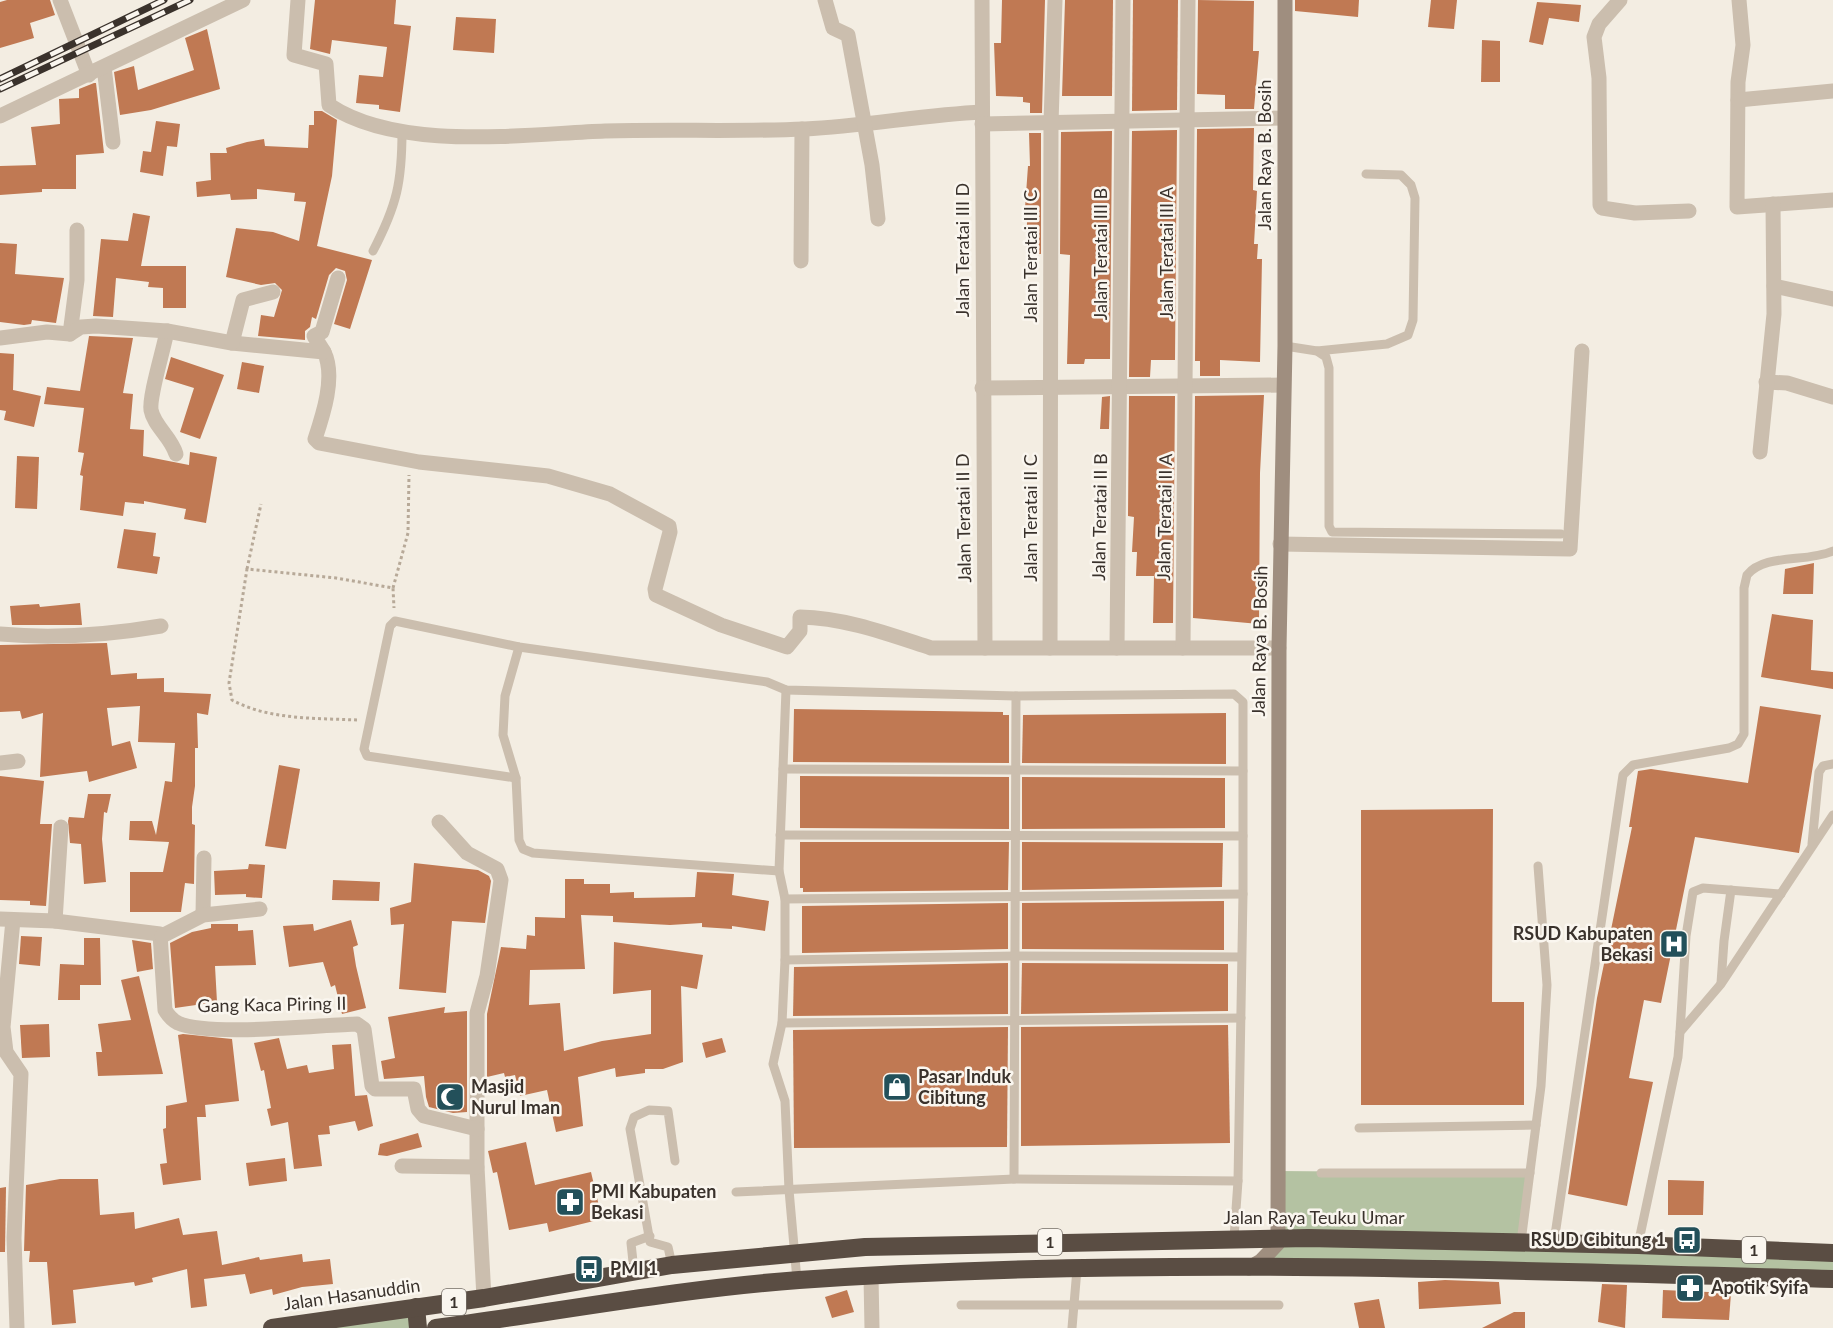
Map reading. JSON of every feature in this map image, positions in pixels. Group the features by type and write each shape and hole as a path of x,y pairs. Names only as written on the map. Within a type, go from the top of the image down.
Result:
{"highway":[{"name":"Jalan Raya Teuku Umar","path":"794,1252 865,1247 1234,1238 1554,1242 1833,1253"},
{"path":"1634,1274 1638,1245"},
{"name":"Jalan Hasanuddin","path":"272,1328 484,1298 672,1265 794,1252"},
{"name":"1","path":"436,1328 476,1325 797,1280 1077,1269 1248,1268 1833,1279"},
{"path":"416,1307 418,1328"}],"street":[{"path":"60,0 88,75"},
{"path":"0,116 243,0"},
{"path":"298,0 294,55 326,64 329,105 373,125 402,131 480,136 608,131 802,129 982,118 1051,123 1284,118"},
{"path":"825,0 832,28 848,35 865,125 878,219"},
{"name":"Jalan Teratai III D","path":"982,0 982,388"},
{"name":"Jalan Teratai III C","path":"1050,388 1051,123 1055,0"},
{"name":"Jalan Teratai III B","path":"1121,387 1120,122 1123,0"},
{"name":"Jalan Teratai III A","path":"1187,386 1188,0"},
{"name":"Jalan Raya B. Bosih","path":"1278,1239 1279,648 1285,346 1285,0"},
{"path":"1620,0 1599,24 1594,37 1599,78 1600,205 1602,208 1635,213 1689,211"},
{"path":"1738,0 1743,45 1738,100 1737,207 1833,200"},
{"path":"104,67 113,142"},
{"path":"1738,100 1833,92"},
{"path":"801,261 802,129"},
{"path":"1760,452 1774,314 1773,204"},
{"path":"70,333 77,280 77,230"},
{"path":"338,278 322,332 314,336 328,360 329,380 315,439 319,443 420,462 549,477 610,494 669,524 670,532 655,589 656,595 721,625 787,648 800,631 800,617 822,618 884,632 932,648 1279,648"},
{"path":"1774,286 1833,298"},
{"path":"232,342 243,300 273,292"},
{"path":"0,338 47,332 70,333 81,327 96,326 167,331 232,342 324,352"},
{"path":"167,331 151,410 159,428 171,440 176,454"},
{"path":"1280,544 1570,549 1582,351"},
{"path":"1767,382 1787,383 1833,397"},
{"path":"982,388 1283,385"},
{"name":"Jalan Teratai II A","path":"1183,648 1187,386"},
{"name":"Jalan Teratai II B","path":"1117,648 1121,387"},
{"name":"Jalan Teratai II D","path":"982,388 985,648"},
{"name":"Jalan Teratai II C","path":"1050,388 1050,648"},
{"path":"0,634 34,637 122,632 161,626"},
{"path":"0,763 18,761"},
{"path":"439,822 467,853 497,869 501,880 487,976 477,1013 477,1167 484,1298"},
{"path":"55,921 61,827"},
{"path":"203,915 204,858"},
{"path":"17,1328 14,1238 21,1074 6,1052 3,1027 7,920 55,921 162,936 203,915 260,909"},
{"name":"Gang Kaca Piring II","path":"162,936 165,1010 177,1022 195,1027 238,1028 357,1024 364,1029 372,1086 375,1089 414,1089 418,1109 424,1116 477,1129"},
{"path":"402,1166 477,1167"},
{"path":"1248,1268 1273,1251 1278,1239"},
{"path":"871,1277 872,1328"}],"lane":[{"path":"373,251 391,217 399,191 402,131"},
{"path":"1285,346 1317,351 1387,344 1408,335 1413,320 1415,198 1411,184 1401,175 1366,174"},
{"path":"1317,351 1326,357 1329,368 1329,526 1332,532 1561,534"},
{"path":"1554,1242 1623,774 1633,765 1730,747 1742,741 1744,734 1744,588 1747,575 1752,568 1762,563 1810,559 1833,551"},
{"path":"516,778 370,758 364,749 390,626 395,621 519,647 767,682 786,690 1016,696 1234,694 1243,702 1241,1018 1238,1181 1234,1238"},
{"path":"519,647 505,696 503,735 516,778 519,840 523,849 533,853 779,871"},
{"path":"786,690 779,871 785,899 785,960 782,1023 773,1064 785,1101 789,1190 797,1280"},
{"path":"1014,1179 1016,696"},
{"path":"1812,847 1819,772 1823,766 1833,764"},
{"path":"783,769 1243,771"},
{"path":"1680,1032 1721,984 1833,815"},
{"path":"780,835 1243,836"},
{"path":"1521,1242 1541,1086 1547,986 1538,867"},
{"path":"1638,1245 1678,1057 1690,897 1693,892 1703,888 1781,894"},
{"path":"1721,984 1731,890"},
{"path":"785,899 1243,894"},
{"path":"785,960 1015,956 1241,957"},
{"path":"782,1023 1241,1018"},
{"path":"672,1265 668,1247 650,1242 630,1129 634,1117 649,1110 661,1109 668,1112 675,1161"},
{"path":"1359,1128 1536,1125"},
{"path":"1321,1173 1530,1173"},
{"path":"736,1192 1014,1179 1238,1181"},
{"path":"634,1271 631,1243 650,1236"},
{"path":"1072,1328 1072,1306 1077,1269"},
{"path":"961,1305 1279,1305"}],"path":[{"path":"395,621 393,588 408,533 410,482 408,474 400,473"},
{"path":"261,504 247,569 229,683 232,700 249,709 301,718 371,720"},
{"path":"247,569 336,578 393,588"}],"green space":[{"path":"1278,1171 1530,1173 1521,1241 1833,1253 1833,1279 1261,1261 1273,1251"},
{"path":"416,1307 418,1328 272,1328"}],"building":[{"path":"50,0 55,15 30,23 34,38 0,48 0,2"},
{"path":"315,0 396,0 394,24 411,26 400,112 379,109 379,105 356,103 359,75 383,77 387,47 332,40 330,54 310,49"},
{"path":"1002,0 1045,0 1042,113 1030,113 1030,103 1023,102 1023,97 996,96 994,43 1001,43"},
{"path":"1065,0 1113,0 1112,96 1062,96"},
{"path":"1133,0 1178,0 1177,110 1132,111"},
{"path":"1198,0 1254,1 1253,51 1259,51 1254,109 1225,109 1225,95 1197,94"},
{"path":"1295,0 1359,0 1358,17 1295,11"},
{"path":"1431,0 1457,0 1454,29 1428,27"},
{"path":"1537,2 1581,5 1579,22 1549,18 1543,45 1529,42"},
{"path":"456,17 496,19 494,53 453,50"},
{"path":"207,29 220,89 151,110 120,115 114,72 134,66 138,90 194,70 185,38"},
{"path":"1482,40 1500,41 1500,82 1481,82"},
{"path":"96,83 104,153 76,155 76,189 42,189 42,192 0,195 0,166 36,165 31,127 60,124 59,99 79,98 79,89"},
{"path":"314,111 322,111 337,120 332,176 317,246 372,260 350,329 334,324 347,280 345,271 336,268 329,275 316,319 312,317 310,327 305,331 305,340 258,336 261,315 274,317 282,290 275,283 261,285 226,277 236,228 273,232 299,241 306,202 294,201 295,193 257,189 257,199 231,200 230,194 197,197 196,182 211,180 210,153 227,153 226,148 264,139 265,146 308,148 309,125 314,125"},
{"path":"156,121 180,124 177,147 167,146 163,176 140,172 143,151 151,152"},
{"path":"1254,128 1253,190 1257,191 1254,244 1258,244 1257,259 1262,259 1260,362 1220,360 1220,376 1200,376 1200,361 1195,361 1197,129"},
{"path":"1177,130 1175,360 1151,360 1150,377 1129,377 1132,131"},
{"path":"1112,131 1110,359 1085,359 1084,364 1067,364 1070,255 1060,254 1061,132"},
{"path":"1029,133 1041,133 1041,254 1026,253 1027,222 1024,222 1028,166 1030,166"},
{"path":"133,213 150,216 141,266 186,266 186,308 163,308 163,288 148,287 149,282 116,278 113,317 93,316 101,239 128,241"},
{"path":"0,243 17,244 15,274 64,278 56,323 32,320 31,324 24,325 0,322"},
{"path":"89,336 133,338 123,393 133,394 130,429 144,430 143,456 189,465 190,452 217,457 206,523 184,519 186,509 144,501 144,504 125,502 123,516 80,510 83,476 80,475 84,453 78,452 84,408 44,404 47,387 80,391"},
{"path":"0,353 14,354 13,390 41,396 34,427 4,420 6,411 0,410"},
{"path":"171,357 224,375 200,439 180,432 194,388 165,379"},
{"path":"242,362 264,366 259,393 237,389"},
{"path":"1264,395 1260,473 1259,624 1193,618 1195,396"},
{"path":"1110,396 1109,429 1100,429 1102,397"},
{"path":"1129,396 1175,396 1173,623 1153,623 1154,576 1136,576 1137,552 1132,552 1134,517 1128,516"},
{"path":"17,456 39,457 37,509 15,508"},
{"path":"124,529 156,533 153,556 160,557 157,574 117,568"},
{"path":"1814,563 1813,594 1783,594 1785,569"},
{"path":"80,603 82,625 12,625 10,606 39,604 40,607"},
{"path":"1772,614 1813,620 1811,670 1833,672 1833,689 1761,677"},
{"path":"107,643 111,675 137,673 137,679 164,678 164,692 211,694 208,715 197,713 198,748 195,748 195,786 192,807 192,824 195,825 194,884 185,883 181,912 130,912 130,872 163,872 169,842 129,840 130,821 152,821 156,835 165,781 172,782 175,743 138,742 140,706 107,708 112,746 130,741 137,768 89,782 87,771 40,777 43,713 22,719 20,711 0,712 0,645"},
{"path":"1760,706 1821,715 1799,853 1695,837 1661,1003 1644,1000 1629,1078 1653,1082 1627,1206 1568,1194 1597,998 1632,827 1629,827 1638,771 1651,769 1748,783"},
{"path":"794,709 1003,712 1003,715 1009,715 1009,763 793,762"},
{"path":"1226,713 1226,764 1022,763 1023,715"},
{"path":"279,765 300,769 286,849 265,846"},
{"path":"0,776 44,781 40,824 52,824 46,906 30,905 30,901 0,900"},
{"path":"800,776 1009,777 1009,829 800,828"},
{"path":"1022,777 1225,778 1225,828 1022,829"},
{"path":"88,794 111,794 107,813 104,812 102,839 106,882 84,884 81,844 70,843 68,821 69,817 84,818"},
{"path":"1493,809 1492,1002 1524,1002 1524,1105 1361,1105 1361,810"},
{"path":"800,842 1009,842 1008,890 803,892 803,888 800,888"},
{"path":"1022,842 1223,843 1222,887 1022,890"},
{"path":"414,863 478,870 489,876 491,881 485,923 452,921 446,993 399,989 404,924 391,925 390,908 411,902"},
{"path":"249,864 265,865 262,898 246,897 246,894 215,895 214,871 248,869"},
{"path":"697,872 734,874 732,895 769,901 765,931 732,926 732,929 702,927 702,923 670,925 613,922 613,916 581,915 585,969 530,970 529,1005 560,1003 564,1051 602,1041 651,1034 651,990 613,994 614,942 703,955 697,989 681,986 683,1062 663,1069 645,1069 645,1073 616,1077 615,1068 578,1077 583,1126 556,1132 547,1090 520,1096 515,1075 505,1077 504,1073 487,1077 487,1014 501,947 526,949 527,935 535,936 535,917 565,918 565,879 584,879 584,884 610,884 610,893 634,892 634,898 695,897"},
{"path":"333,880 380,882 379,901 332,900"},
{"path":"1224,901 1224,950 1022,949 1022,903"},
{"path":"1008,903 1008,949 802,953 802,906"},
{"path":"351,920 358,945 353,947 356,966 366,1008 342,1014 335,985 331,987 323,962 289,967 283,926 313,924 314,931"},
{"path":"211,924 238,924 238,931 253,930 256,965 215,966 217,1002 175,1008 170,943 192,932 211,928"},
{"path":"21,936 42,937 40,966 19,964"},
{"path":"84,938 100,938 101,985 80,985 80,1000 58,1000 60,964 84,965"},
{"path":"132,940 151,943 153,969 137,972"},
{"name":"Pasar Induk Cibitung","path":"1008,963 1008,1014 793,1016 794,967"},
{"path":"1022,963 1228,964 1228,1011 1021,1014"},
{"path":"139,976 163,1074 98,1076 96,1052 102,1052 98,1024 131,1020 121,980"},
{"path":"445,1007 444,1013 467,1011 467,1112 453,1113 429,1107 424,1076 384,1079 381,1061 395,1058 388,1017"},
{"path":"49,1024 50,1057 22,1058 20,1025"},
{"name":"Pasar Induk Cibitung","path":"1228,1025 1230,1143 1021,1146 1021,1027"},
{"name":"Pasar Induk Cibitung","path":"1008,1027 1007,1147 794,1148 793,1030"},
{"path":"178,1035 232,1039 239,1101 205,1105 206,1117 197,1117 201,1180 163,1185 160,1164 167,1163 163,1129 166,1128 166,1106 187,1102"},
{"path":"279,1038 287,1069 307,1065 309,1073 334,1069 332,1045 351,1044 355,1096 367,1095 373,1126 358,1131 355,1121 329,1126 330,1134 318,1135 322,1166 294,1169 288,1122 271,1126 267,1109 271,1108 264,1070 261,1071 254,1043"},
{"path":"722,1038 726,1052 706,1058 702,1043"},
{"path":"418,1133 422,1147 387,1156 378,1155 380,1144"},
{"path":"526,1142 535,1185 591,1172 602,1219 549,1232 547,1223 509,1230 497,1172 493,1173 488,1151"},
{"path":"285,1158 287,1181 249,1186 246,1163"},
{"path":"60,1179 98,1179 100,1215 134,1212 135,1229 179,1218 183,1235 217,1231 222,1265 259,1257 260,1260 302,1254 303,1262 330,1259 333,1284 302,1287 273,1295 272,1289 250,1294 245,1274 204,1279 207,1306 191,1308 187,1269 152,1278 153,1282 135,1286 134,1282 73,1290 76,1323 52,1325 47,1262 29,1262 30,1251 24,1251 26,1185"},
{"path":"1668,1180 1704,1181 1703,1215 1668,1215"},
{"path":"6,1187 5,1252 0,1252 0,1188"},
{"path":"1445,1280 1499,1282 1501,1304 1419,1309 1418,1282"},
{"path":"1602,1284 1627,1285 1625,1328 1598,1322"},
{"path":"847,1290 854,1312 832,1318 825,1297"},
{"path":"1663,1290 1731,1293 1729,1320 1662,1318"},
{"path":"1379,1299 1385,1328 1359,1328 1354,1303"},
{"path":"1514,1312 1525,1312 1525,1328 1482,1328"}],"railway":[{"path":"0,79 164,0"},
{"path":"0,89 190,0"}],"place":[{"name":"RSUD Kabupaten Bekasi","path":"1674,944"},
{"name":"Pasar Induk Cibitung","path":"897,1087"},
{"name":"Masjid Nurul Iman","path":"450,1097"},
{"name":"PMI Kabupaten Bekasi","path":"570,1202"},
{"name":"RSUD Cibitung 1","path":"1687,1240"},
{"name":"PMI 1","path":"589,1269"},
{"name":"Apotik Syifa","path":"1690,1288"}]}
